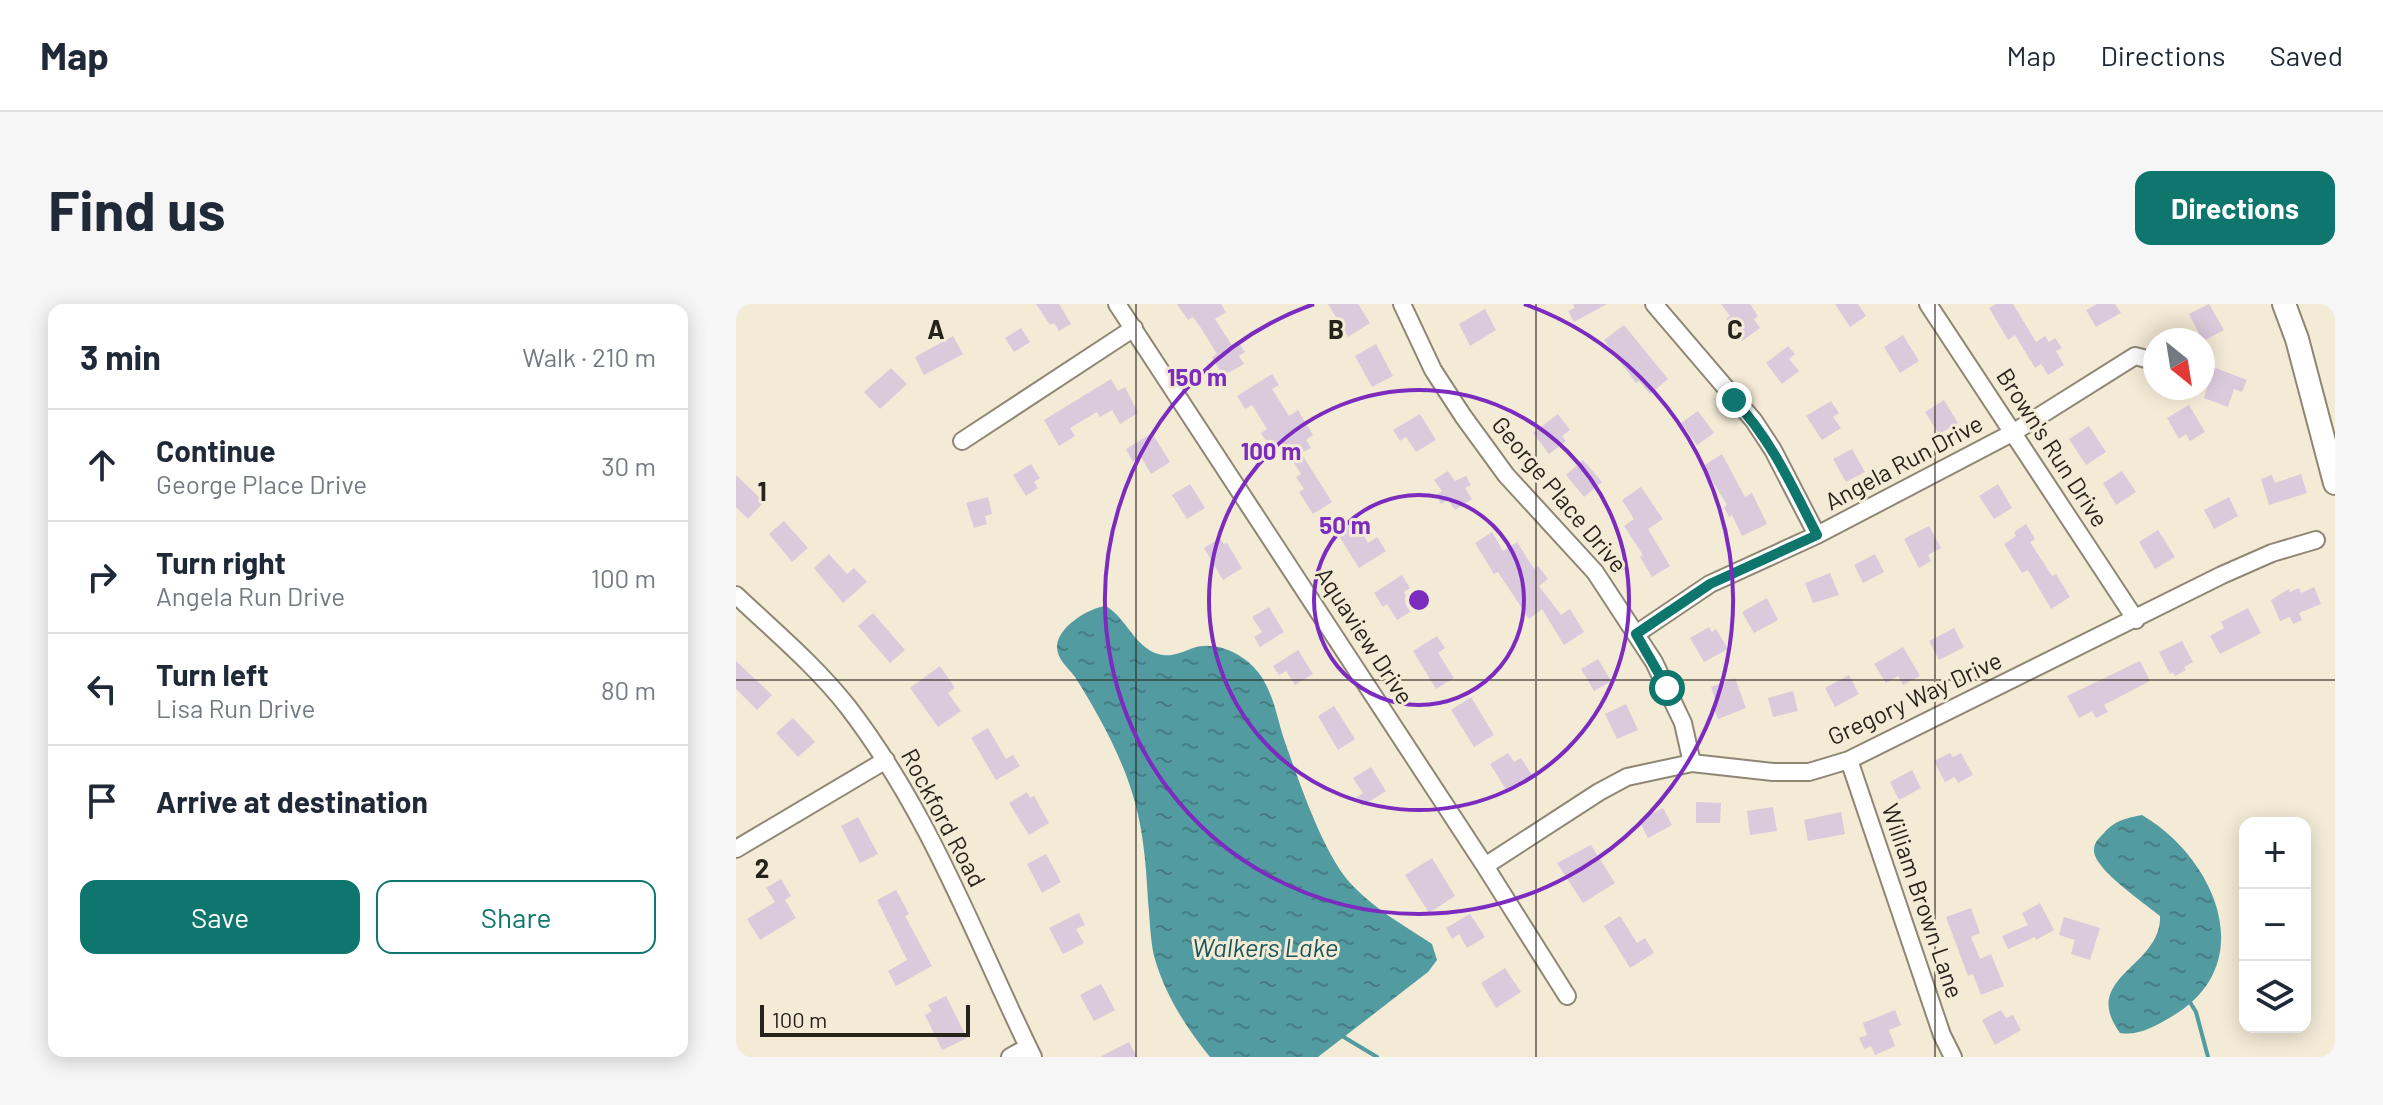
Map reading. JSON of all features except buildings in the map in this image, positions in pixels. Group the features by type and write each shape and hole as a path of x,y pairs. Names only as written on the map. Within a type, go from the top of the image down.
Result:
{"street":[{"name":"Aquaview Drive","path":"1117,304 1567,996"},
{"name":"George Place Drive","path":"1402,304 1433,370 1463,416 1506,475 1595,572 1654,662 1683,723 1692,763"},
{"path":"1654,304 1754,421 1773,450 1817,535"},
{"name":"Brown's Run Drive","path":"1928,304 2136,620"},
{"path":"2284,304 2297,339 2335,483"},
{"path":"962,441 1134,328"},
{"name":"Angela Run Drive","path":"1636,634 1710,584 1817,535 2014,432 2135,356 2143,358"},
{"name":"Gregory Way Drive","path":"1485,866 1627,777 1692,763 1773,772 1809,772 1849,760 2272,553 2316,540"},
{"name":"Rockford Road","path":"736,595 799,653 846,705 886,760 913,803 948,872 1030,1052"},
{"path":"736,849 886,760"},
{"name":"William Brown Lane","path":"1849,760 1942,1035 1953,1057"},
{"path":"1010,1057 1030,1052"}],"water":[{"name":"Walkers Lake","path":"1106,606 1143,645 1158,654 1172,655 1202,646 1220,647 1252,665 1268,689 1306,800 1323,840 1343,874 1372,903 1432,944 1437,960 1428,972 1318,1057 1210,1057 1170,997 1153,949 1143,843 1130,786 1098,716 1057,651 1059,639 1068,626 1083,615"},
{"path":"2142,815 2168,834 2190,857 2207,884 2218,912 2221,941 2215,969 2199,995 2153,1027 2140,1032 2120,1033 2110,1014 2109,998 2115,985 2149,948 2157,933 2160,916 2102,867 2094,848 2111,826"}],"waterway":[{"path":"2188,999 2196,1012 2208,1057"},
{"path":"1342,1036 1377,1057"}],"route":[{"path":"1667,688 1636,634 1710,584 1817,535 1773,450 1754,421 1734,400"}]}
